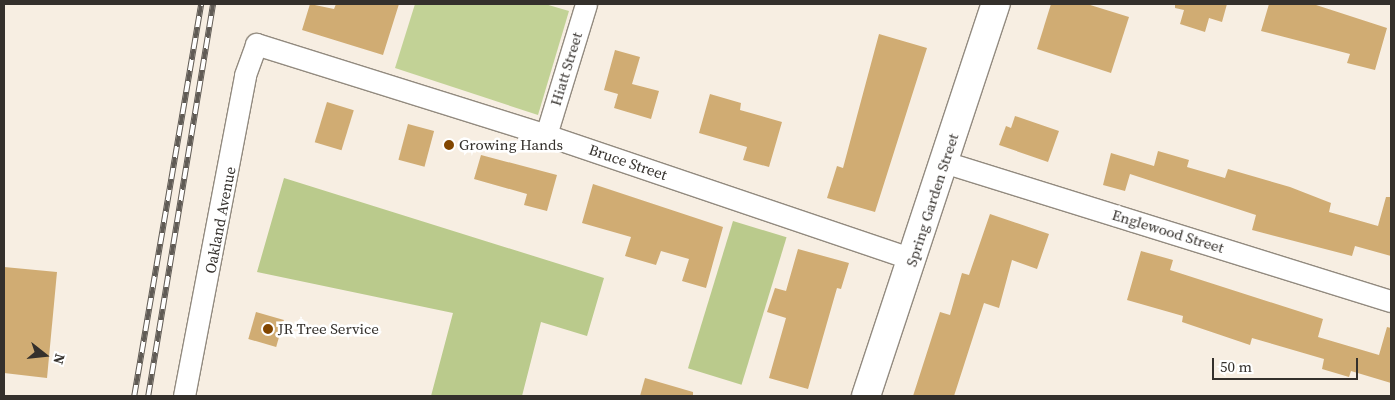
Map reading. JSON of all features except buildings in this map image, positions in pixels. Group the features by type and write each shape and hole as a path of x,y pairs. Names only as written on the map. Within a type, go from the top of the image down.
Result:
{"main road":[{"name":"Spring Garden Street","path":"866,396 996,4"}],"street":[{"name":"Hiatt Street","path":"546,135 586,4"},
{"name":"Bruce Street","path":"256,44 546,135 913,258"},
{"name":"Oakland Avenue","path":"184,396 245,75 256,44"},
{"name":"Englewood Street","path":"944,162 1391,301"}],"green space":[{"path":"415,4 545,4 569,11 538,115 395,68"},
{"path":"284,178 604,278 587,336 541,322 522,396 431,396 453,313 257,272"},
{"path":"733,221 787,237 742,385 688,368"}],"railway":[{"path":"134,396 201,4"},
{"path":"148,396 213,4"}],"place":[{"name":"Growing Hands","path":"449,145"},
{"name":"JR Tree Service","path":"268,329"}]}
